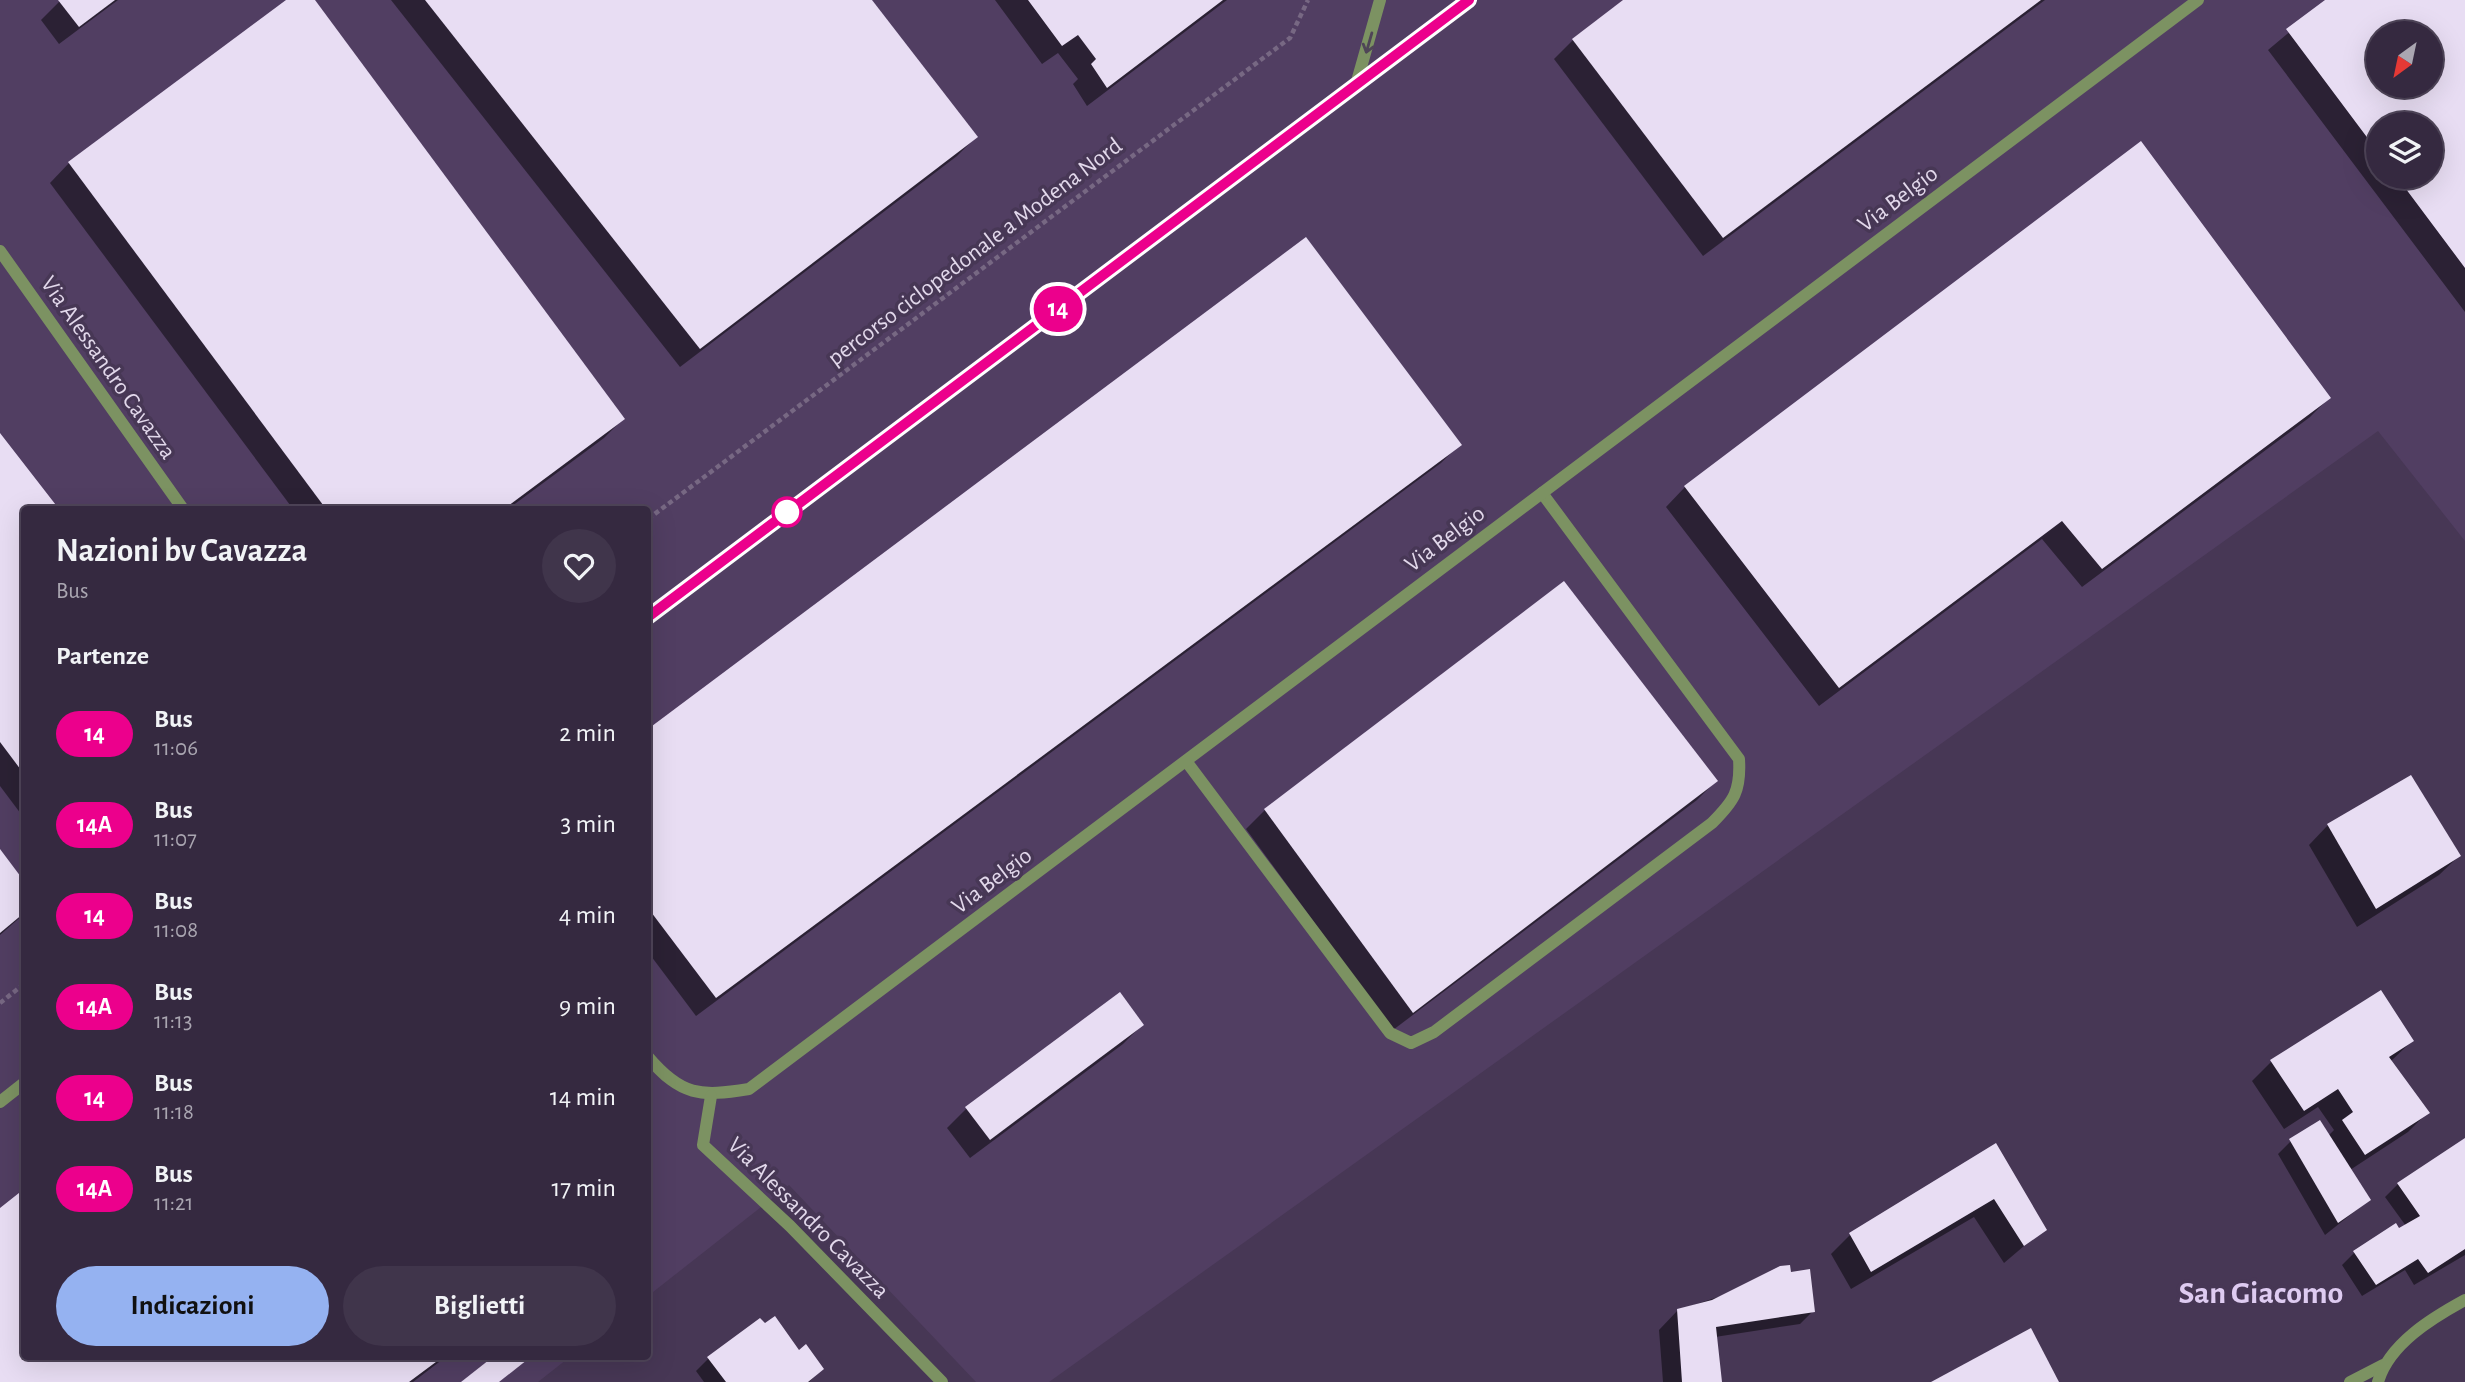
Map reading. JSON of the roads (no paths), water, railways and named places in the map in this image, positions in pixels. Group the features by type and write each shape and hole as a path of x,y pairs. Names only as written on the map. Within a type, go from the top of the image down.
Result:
{"street":[{"path":"1356,85 1380,0"},
{"path":"651,615 1469,0"},
{"name":"Via Belgio","path":"710,1096 750,1089 2198,0"},
{"name":"Via Alessandro Cavazza","path":"0,251 181,506"},
{"path":"1186,761 1246,845 1390,1033 1411,1043 1434,1032 1690,840 1732,803 1740,778 1739,759 1542,493"},
{"path":"651,1060 669,1081 710,1096"},
{"path":"0,1102 21,1085"},
{"name":"Via Alessandro Cavazza","path":"710,1096 703,1145 790,1226 942,1382"},
{"path":"2350,1382 2383,1365 2430,1319 2465,1300"},
{"path":"2378,1382 2383,1365"}],"district":[{"name":"San Giacomo","path":"2261,1293"}]}
